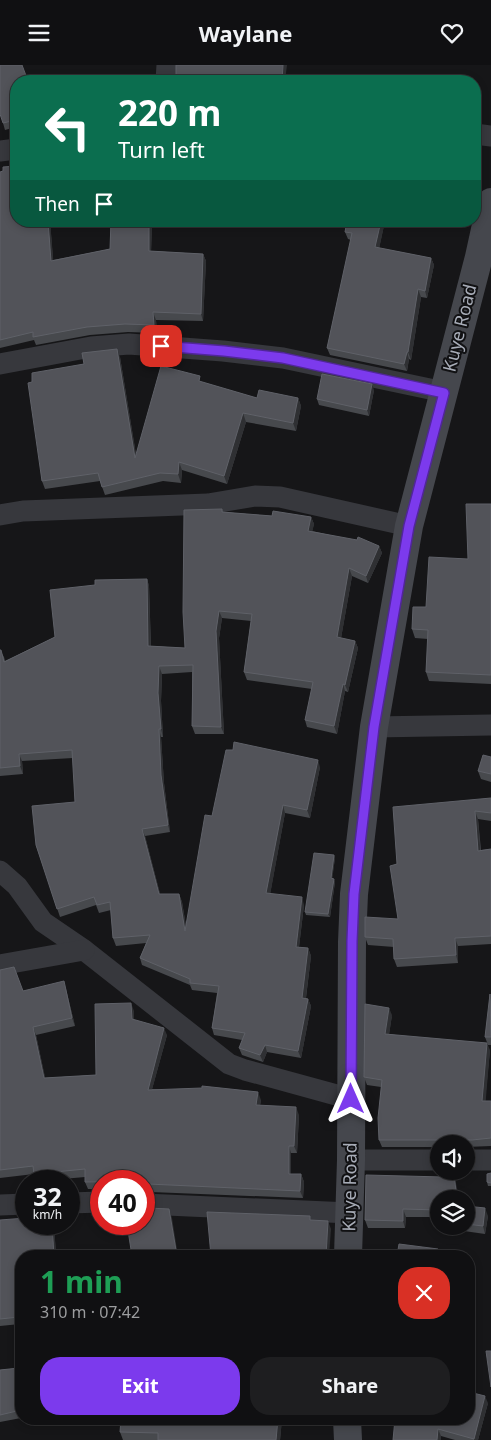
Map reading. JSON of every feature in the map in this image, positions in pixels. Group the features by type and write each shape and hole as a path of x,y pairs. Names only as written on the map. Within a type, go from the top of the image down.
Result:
{"street":[{"name":"Kuye Road","path":"348,1250 354,894 374,727 409,526 479,257 491,203"},
{"path":"0,364 91,347 129,344 224,351 283,358 444,393"},
{"path":"0,515 23,511 208,504 255,496 280,497 409,526"},
{"path":"374,727 491,725"},
{"path":"0,871 17,886 43,922 84,950 228,1063 245,1070 351,1099"},
{"path":"0,965 84,950"},
{"path":"475,1160 491,1159"},
{"path":"351,1160 430,1160"},
{"path":"0,1205 15,1204"},
{"path":"155,1204 350,1213"},
{"path":"347,1425 348,1440"}],"building":[{"path":"0,65 22,65 26,75 10,75 10,121 3,123 0,114"},
{"path":"176,65 283,65 282,75 176,75"},
{"path":"10,166 10,227 48,227 51,261 110,249 111,227 149,227 149,251 203,254 201,314 153,312 154,325 125,324 87,327 33,337 33,332 0,340 0,172 3,171 3,167"},
{"path":"346,227 380,227 375,247 431,258 425,291 418,289 408,352 404,364 327,348 352,233 345,232"},
{"path":"117,349 135,458 161,366 200,376 199,381 257,398 259,390 298,398 293,423 243,413 224,476 179,462 178,474 160,473 102,487 98,473 42,481 28,383 32,382 32,373 84,364 82,353"},
{"path":"322,374 372,384 367,410 317,399"},
{"path":"466,504 491,504 491,675 426,672 428,630 412,629 413,607 426,607 429,557 468,559"},
{"path":"222,509 222,512 272,516 273,511 311,517 308,531 357,540 358,537 379,546 366,576 349,568 337,637 355,641 334,726 305,720 313,682 244,672 252,614 219,611 216,631 221,727 192,726 193,665 159,666 161,775 168,825 142,829 159,894 179,894 185,931 205,815 212,816 226,750 233,750 234,742 318,760 307,810 283,805 266,893 302,897 296,947 308,948 302,998 308,999 298,1051 265,1045 260,1055 239,1048 245,1033 212,1028 219,986 190,983 190,979 140,958 150,935 113,938 110,902 97,905 94,897 57,909 36,845 32,806 75,802 72,750 19,754 20,766 0,768 0,650 4,662 55,637 50,590 95,585 95,580 147,579 148,646 185,648 183,612 184,510"},
{"path":"483,755 491,757 491,774 478,771"},
{"path":"491,798 491,813 475,811 478,851 491,849 491,936 455,938 456,955 394,959 393,939 365,937 365,917 398,919 390,866 397,864 393,807"},
{"path":"314,853 334,855 331,878 334,879 328,914 305,912"},
{"path":"14,967 23,991 64,981 72,1018 33,1027 44,1078 96,1075 95,1004 131,1003 132,1019 164,1028 148,1090 202,1088 202,1086 258,1092 256,1105 296,1107 294,1146 289,1146 289,1174 301,1174 300,1191 155,1184 155,1170 90,1170 90,1182 85,1182 85,1169 34,1170 33,1166 0,1170 0,970"},
{"path":"490,994 491,1037 485,1037"},
{"path":"365,1004 389,1008 385,1034 487,1043 482,1101 491,1101 491,1138 475,1140 475,1135 430,1135 430,1140 379,1140 378,1118 382,1080 364,1077"},
{"path":"491,1173 491,1183 487,1182 487,1174"},
{"path":"366,1175 430,1177 430,1180 455,1180 456,1190 430,1190 430,1210 403,1209 403,1221 365,1220"},
{"path":"475,1207 485,1208 483,1226 475,1225"},
{"path":"155,1208 169,1209 176,1250 131,1250 129,1235 155,1235"},
{"path":"207,1212 310,1216 310,1220 328,1221 326,1250 210,1250"},
{"path":"15,1219 15,1235 53,1235 54,1250 15,1250 15,1317 0,1319 0,1220"},
{"path":"399,1244 438,1249 438,1250 398,1250"},
{"path":"486,1351 491,1351 491,1387"},
{"path":"15,1368 15,1411 0,1415 0,1370"},
{"path":"475,1394 485,1396 474,1439 438,1429 437,1440 393,1440 394,1425 475,1425"},
{"path":"121,1425 277,1425 276,1440 158,1440 158,1433 120,1432"}],"route":[{"path":"161,346 283,358 444,393 409,526 374,727 354,894 351,1099"}]}
